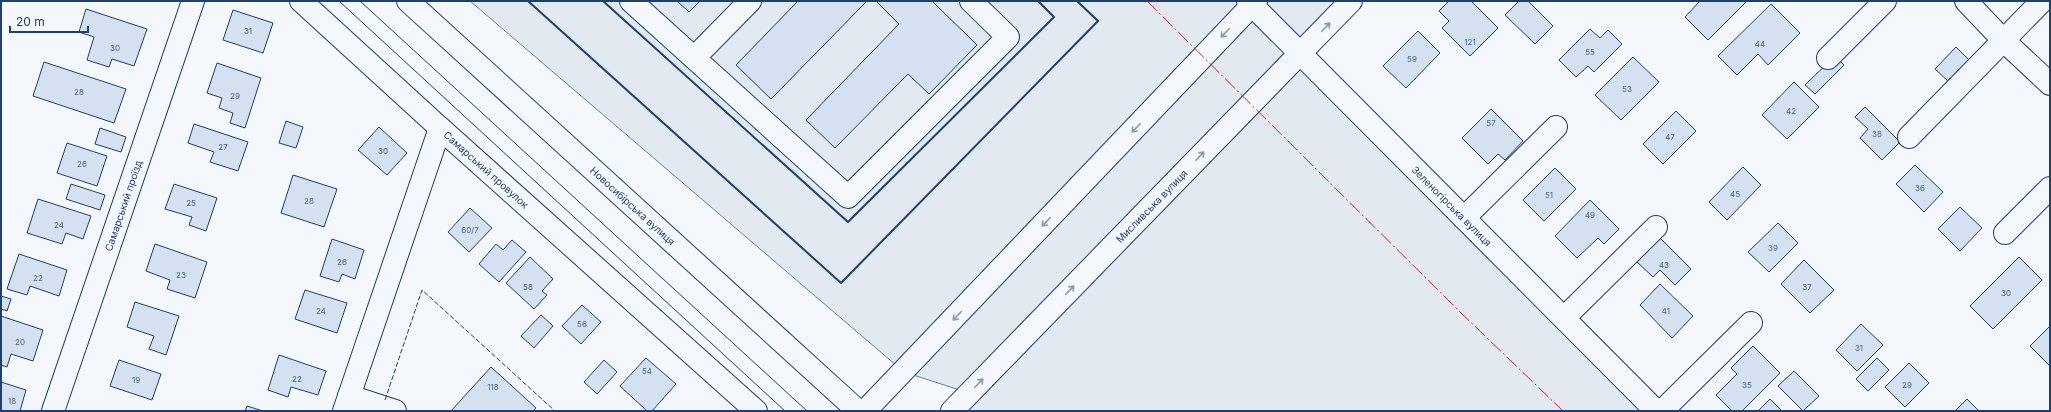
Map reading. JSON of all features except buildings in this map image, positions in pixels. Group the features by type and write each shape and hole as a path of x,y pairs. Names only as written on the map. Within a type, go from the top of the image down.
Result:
{"street":[{"name":"Самарський проїзд","path":"53,411 193,1"},
{"path":"301,1 440,128"},
{"name":"Новосибірська вулиця","path":"408,1 858,411"},
{"path":"631,1 848,197 1008,37 970,1"},
{"path":"694,58 750,1"},
{"name":"Мисливська вулиця","path":"952,411 1351,1"},
{"path":"1828,58 1885,1"},
{"path":"1966,1 2002,40 2050,84"},
{"path":"1909,137 2002,40 2042,1"},
{"path":"865,411 1252,2"},
{"name":"Зеленогірська вулиця","path":"1252,2 1300,53 1656,411"},
{"path":"1464,218 1556,127"},
{"name":"Самарський провулок","path":"347,403 440,128 756,411"},
{"path":"2005,233 2050,188"},
{"path":"1564,318 1656,227"},
{"path":"1662,411 1751,323"},
{"path":"347,403 395,411"}],"shaded area":[{"path":"470,1 1351,1 1301,53 1656,411 966,411 969,393 904,372"}],"tram line":[{"path":"339,1 785,411"},
{"path":"360,1 807,411"}],"fence":[{"path":"385,400 422,290 555,411"}],"wall":[{"path":"528,1 841,283 1098,21 1077,1"},
{"path":"603,1 848,222 1054,17 1038,1"}],"power":[{"path":"1147,1 1459,311 1563,411"}]}
